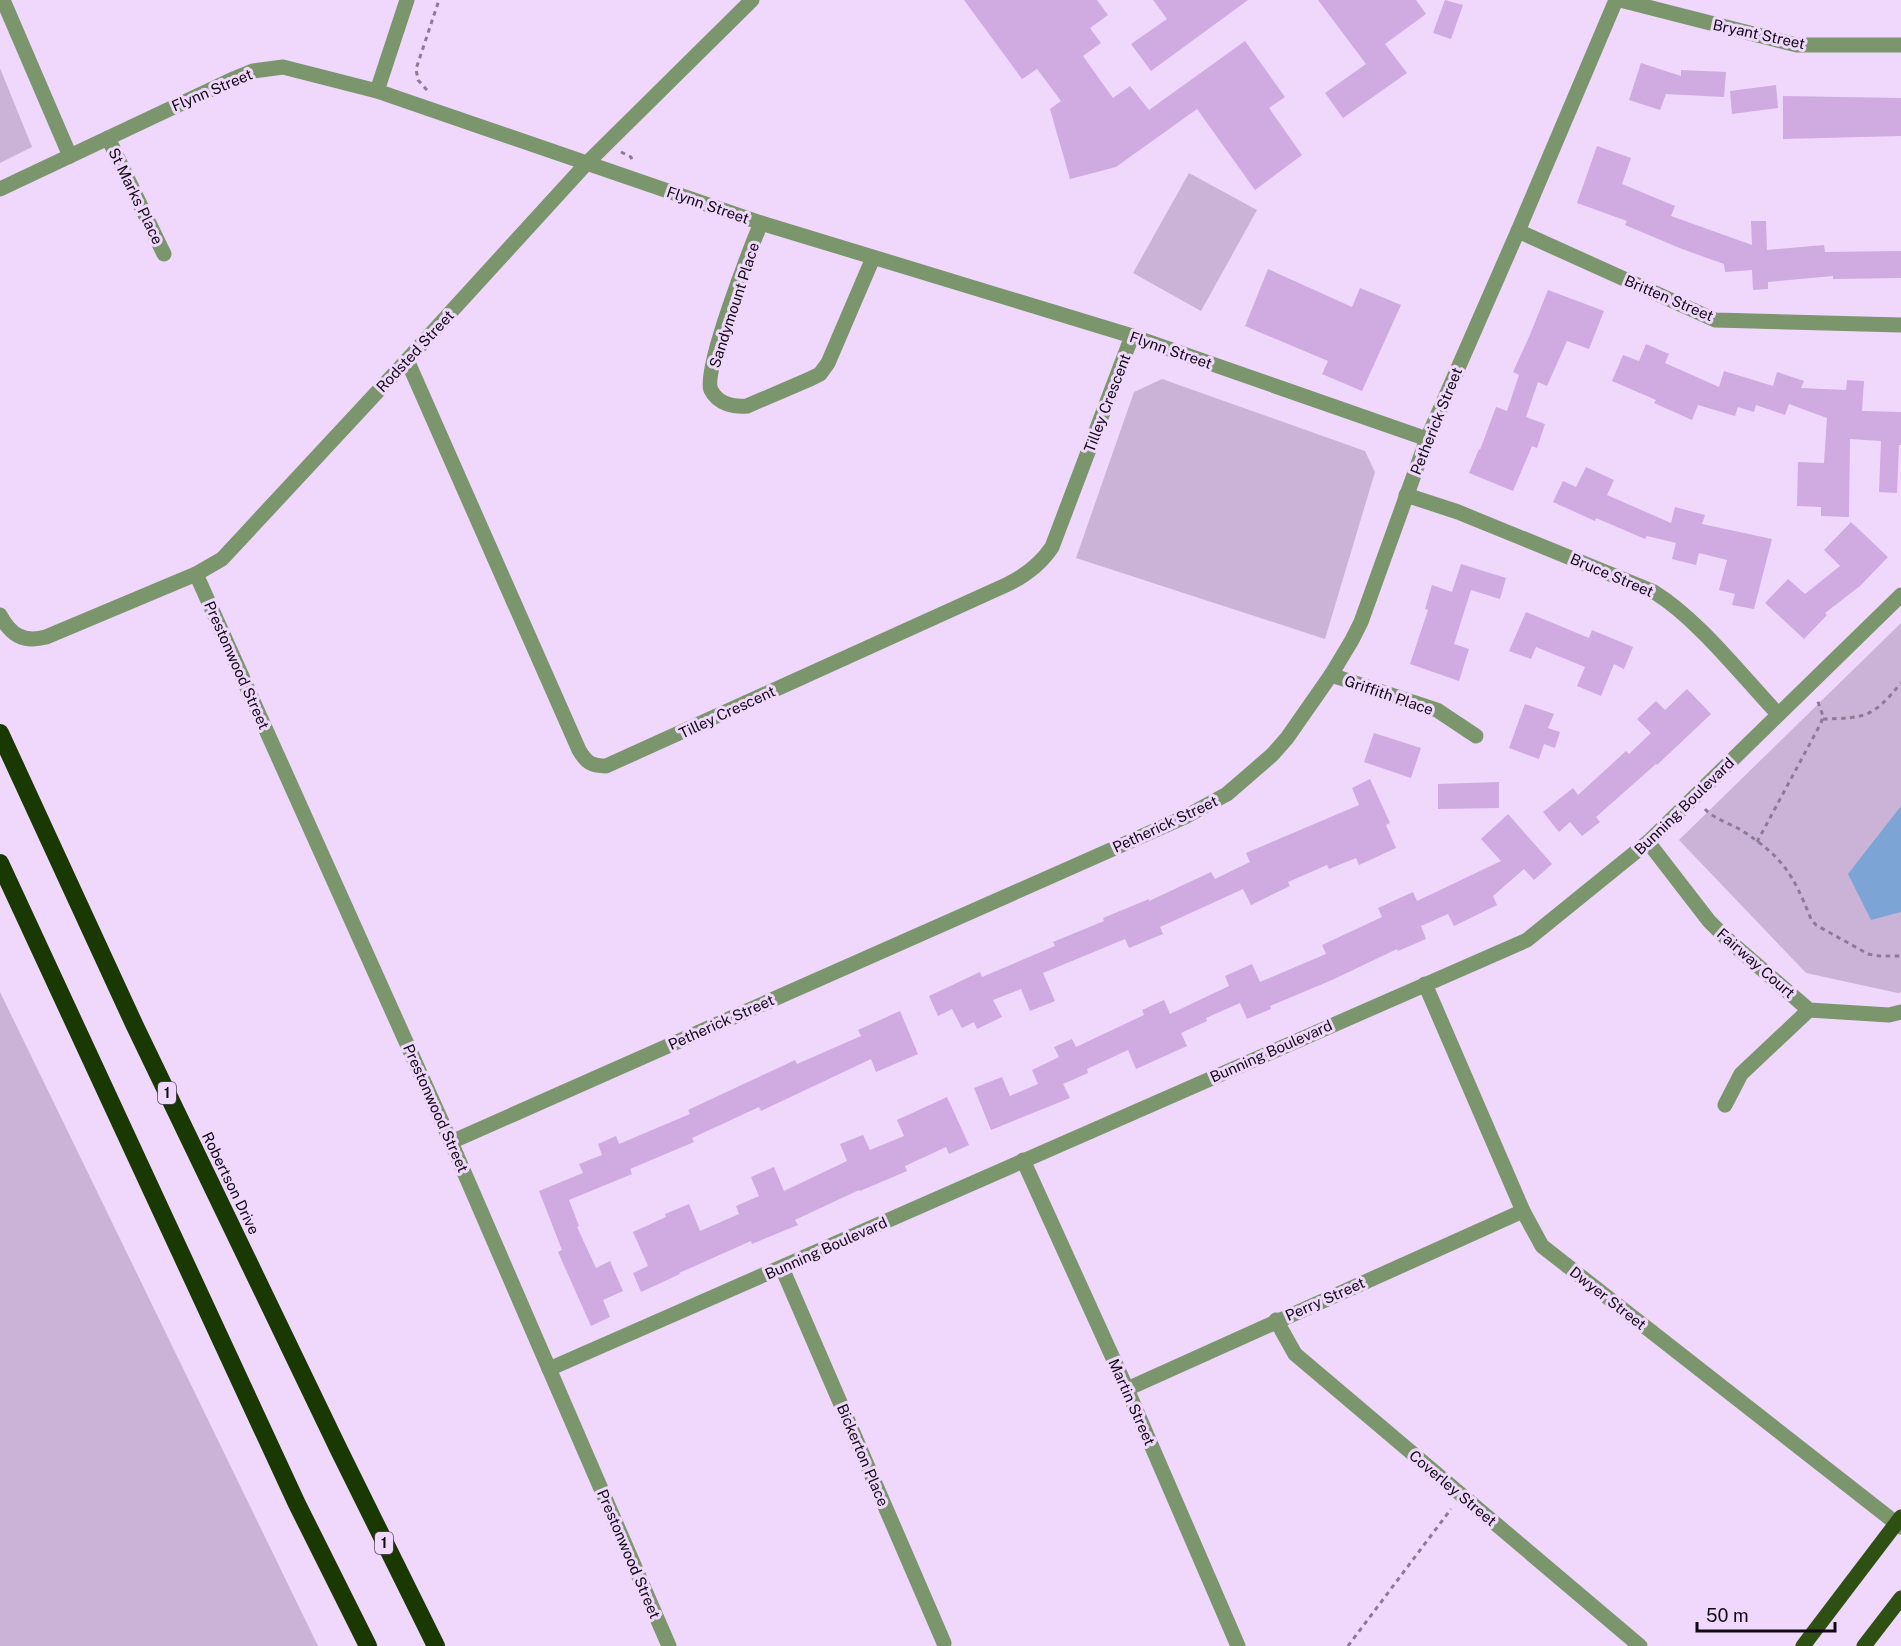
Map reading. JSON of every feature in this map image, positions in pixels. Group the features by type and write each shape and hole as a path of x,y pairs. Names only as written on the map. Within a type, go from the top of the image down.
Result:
{"highway":[{"name":"Robertson Drive","path":"0,733 134,1024 344,1461 436,1646"},
{"path":"0,863 297,1504 368,1646"}],"main road":[{"path":"1805,1645 1899,1523"},
{"path":"1864,1646 1888,1618 1901,1598"},
{"path":"1872,1646 1887,1626 1888,1618"}],"street":[{"path":"3,0 70,156"},
{"path":"377,91 407,0"},
{"name":"Rodsted Street","path":"0,615 14,635 23,639 36,640 196,574 222,559 586,164 752,0"},
{"name":"Bryant Street","path":"1618,0 1797,45 1901,45"},
{"name":"Petherick Street","path":"451,1143 1212,803 1240,784 1272,756 1332,675 1361,622 1427,439 1618,0"},
{"name":"Flynn Street","path":"0,189 231,80 253,71 283,67 377,91 761,223 1132,336 1427,439"},
{"name":"St Marks Place","path":"108,138 164,254"},
{"name":"Sandymount Place","path":"761,223 740,276 709,382 716,397 736,407 747,406 820,374 828,363 873,258"},
{"name":"Britten Street","path":"1518,231 1715,320 1901,325"},
{"name":"Tilley Crescent","path":"407,360 579,750 594,766 606,766 1013,581 1034,568 1052,547 1132,336"},
{"name":"Bruce Street","path":"1406,495 1458,512 1654,592 1673,603 1778,714"},
{"name":"Prestonwood Street","path":"196,574 451,1143 669,1646"},
{"name":"Bunning Boulevard","path":"549,1369 1527,940 1648,842 1901,595"},
{"name":"Griffith Place","path":"1332,675 1437,710 1476,736"},
{"name":"Fairway Court","path":"1648,842 1709,921 1809,1010 1889,1014 1901,1012"},
{"name":"Dwyer Street","path":"1425,984 1523,1211 1542,1246 1899,1523"},
{"path":"1725,1105 1741,1074 1809,1010"},
{"name":"Martin Street","path":"1023,1160 1127,1389 1238,1646"},
{"name":"Perry Street","path":"1127,1389 1276,1320 1523,1211"},
{"name":"Bickerton Place","path":"782,1268 944,1643"},
{"name":"Coverley Street","path":"1276,1320 1294,1354 1640,1646"}],"path":[{"path":"1823,719 1845,719 1871,713 1882,706 1901,683"},
{"path":"1757,842 1823,719 1815,696"},
{"path":"1700,804 1709,813 1774,854 1786,867 1816,925 1868,954 1901,956"},
{"path":"1348,1646 1462,1495"}],"shaded area":[{"path":"0,68 32,147 0,163"},
{"path":"1189,173 1257,210 1201,311 1133,273"},
{"path":"1162,379 1365,451 1375,472 1325,639 1076,558 1134,392"},
{"path":"1901,623 1901,992 1898,993 1806,973 1679,840"},
{"path":"0,992 318,1646 0,1646"}],"water":[{"path":"1901,806 1901,912 1871,920 1848,874"}],"building":[{"path":"964,0 1097,0 1108,15 1090,28 1101,43 1083,56 1113,98 1130,86 1149,110 1245,41 1285,97 1269,108 1302,155 1255,190 1197,109 1116,167 1070,179 1050,109 1061,101 1037,69 1022,79"},
{"path":"1153,0 1248,0 1151,71 1131,44 1167,19"},
{"path":"1318,0 1416,0 1426,14 1385,44 1407,73 1343,118 1325,93 1366,64"},
{"path":"1445,0 1463,5 1451,39 1433,33"},
{"path":"1641,63 1681,76 1681,70 1726,72 1724,97 1666,94 1660,110 1629,100"},
{"path":"1776,85 1778,108 1732,114 1730,91"},
{"path":"1783,96 1901,98 1901,136 1783,139"},
{"path":"1597,146 1631,158 1622,184 1675,206 1671,216 1752,245 1751,221 1766,221 1767,250 1824,245 1825,252 1901,251 1901,278 1833,279 1833,276 1768,282 1768,289 1753,290 1752,270 1725,272 1724,264 1625,225 1627,221 1577,203"},
{"path":"1268,269 1352,307 1360,288 1401,305 1362,391 1322,374 1328,361 1245,326"},
{"path":"1548,290 1604,311 1589,349 1567,341 1547,386 1538,382 1526,417 1545,424 1537,448 1532,446 1513,491 1469,473 1496,407 1507,411 1519,375 1513,372"},
{"path":"1646,344 1669,354 1665,363 1719,387 1724,371 1773,386 1777,372 1804,381 1801,388 1846,390 1847,380 1864,381 1862,411 1901,412 1897,493 1879,492 1881,441 1850,439 1849,517 1821,516 1821,507 1797,506 1798,462 1824,463 1827,418 1789,404 1785,415 1756,405 1754,412 1738,407 1735,416 1698,405 1692,420 1654,403 1656,400 1612,381 1623,355 1639,361"},
{"path":"1586,467 1614,480 1607,495 1671,523 1675,507 1705,515 1702,524 1772,539 1754,609 1732,605 1735,594 1719,590 1727,560 1699,553 1696,565 1672,559 1676,543 1647,536 1645,539 1596,518 1595,521 1553,502 1563,481 1576,487"},
{"path":"1851,522 1888,557 1860,586 1825,613 1827,615 1804,639 1765,603 1788,579 1805,594 1840,566 1824,550"},
{"path":"1461,564 1506,578 1500,599 1471,590 1454,644 1469,649 1459,681 1410,664 1428,610 1425,609 1432,585 1452,592"},
{"path":"1526,612 1589,638 1592,630 1633,647 1624,669 1614,664 1601,696 1577,686 1585,667 1536,647 1531,659 1509,651"},
{"path":"1687,689 1711,714 1657,765 1596,817 1600,822 1582,836 1570,822 1559,832 1543,812 1573,788 1578,795 1626,751 1629,754 1651,733 1637,719 1656,701 1665,710"},
{"path":"1525,704 1554,714 1548,728 1560,732 1555,748 1544,744 1539,759 1509,748"},
{"path":"1374,733 1421,748 1411,778 1364,762"},
{"path":"1370,779 1390,823 1386,825 1396,848 1359,865 1356,858 1329,869 1327,865 1288,882 1290,886 1251,905 1243,889 1160,927 1163,934 1129,948 1125,939 1043,973 1055,1001 1030,1011 1021,989 993,1000 1002,1017 977,1029 974,1022 962,1028 952,1009 938,1016 929,996 980,972 982,977 1055,946 1053,942 1104,921 1103,918 1149,899 1149,901 1211,872 1215,879 1250,862 1246,853 1359,805 1352,788"},
{"path":"1499,782 1499,808 1438,809 1438,784"},
{"path":"1508,814 1552,864 1534,880 1524,869 1493,896 1497,905 1454,926 1448,914 1421,926 1426,939 1398,951 1397,949 1270,1006 1271,1009 1247,1019 1240,1003 1206,1018 1207,1021 1181,1033 1187,1046 1136,1069 1128,1050 1087,1069 1088,1073 1063,1084 1070,1098 991,1130 974,1088 1002,1077 1010,1096 1038,1084 1032,1070 1059,1057 1054,1047 1072,1039 1076,1047 1144,1015 1142,1010 1164,1000 1170,1014 1229,986 1225,976 1252,964 1260,982 1326,954 1322,945 1382,917 1378,908 1413,892 1417,901 1501,861 1481,839"},
{"path":"900,1011 918,1054 876,1072 871,1059 761,1111 759,1107 692,1138 694,1142 630,1169 632,1174 569,1200 579,1226 577,1227 596,1268 610,1261 623,1291 603,1300 610,1317 591,1326 558,1252 562,1250 539,1191 583,1173 579,1164 602,1155 598,1144 616,1136 619,1144 690,1114 688,1110 795,1060 797,1064 861,1036 858,1030"},
{"path":"947,1097 969,1145 949,1154 946,1147 905,1166 907,1171 859,1190 795,1220 798,1225 752,1244 751,1241 641,1292 633,1273 648,1266 633,1232 689,1204 700,1231 739,1214 736,1206 759,1196 751,1177 774,1167 784,1191 847,1161 840,1144 863,1135 870,1150 904,1136 897,1120"}]}
